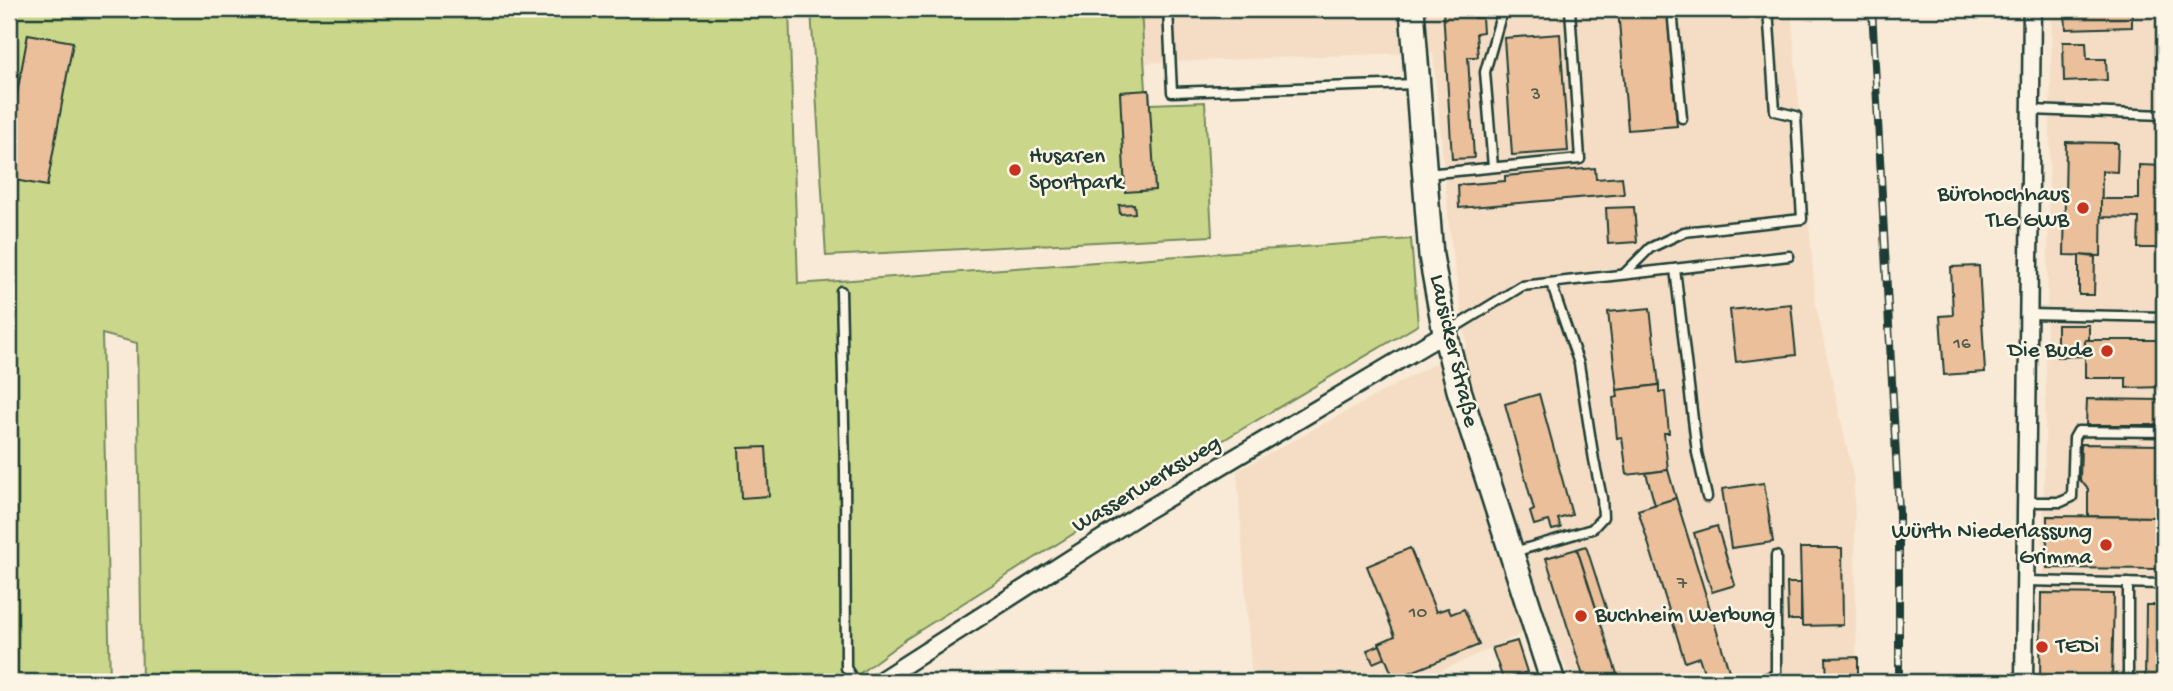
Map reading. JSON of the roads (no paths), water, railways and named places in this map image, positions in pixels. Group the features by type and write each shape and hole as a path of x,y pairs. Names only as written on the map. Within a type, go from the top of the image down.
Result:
{"main road":[{"name":"Lausicker Straße","path":"1412,9 1431,256 1445,333 1459,390 1553,682"}],"street":[{"path":"2024,682 2032,9"},
{"name":"Wasserwerksweg","path":"878,682 1142,513 1445,333"}],"lane":[{"path":"1168,9 1172,92 1416,84"},
{"path":"1493,167 1485,72 1500,19 1499,9"},
{"path":"1423,174 1580,159 1570,9"},
{"path":"1672,9 1682,118"},
{"path":"1624,274 1650,248 1684,232 1802,219 1796,116 1775,111 1768,9"},
{"path":"2031,110 2164,116"},
{"path":"1445,333 1522,286 1789,256"},
{"path":"1675,269 1697,453 1707,497"},
{"path":"1511,553 1592,528 1603,517 1579,364 1551,282"},
{"path":"841,291 846,667 855,682"},
{"path":"2028,314 2164,317"},
{"path":"2025,502 2061,502 2072,497 2074,438 2078,431 2164,432"},
{"path":"1754,682 1777,678 1776,556"},
{"path":"2025,581 2164,584"},
{"path":"2128,583 2128,682"}],"railway":[{"path":"1872,9 1899,512 1899,682"}],"place":[{"name":"Husaren Sportpark","path":"1015,170"},
{"name":"Bürohochhaus TLG GWB","path":"2083,208"},
{"name":"Die Bude","path":"2107,351"},
{"name":"Würth Niederlassung Grimma","path":"2106,545"},
{"name":"Buchheim Werbung","path":"1581,616"},
{"name":"TEDi","path":"2042,647"}]}
